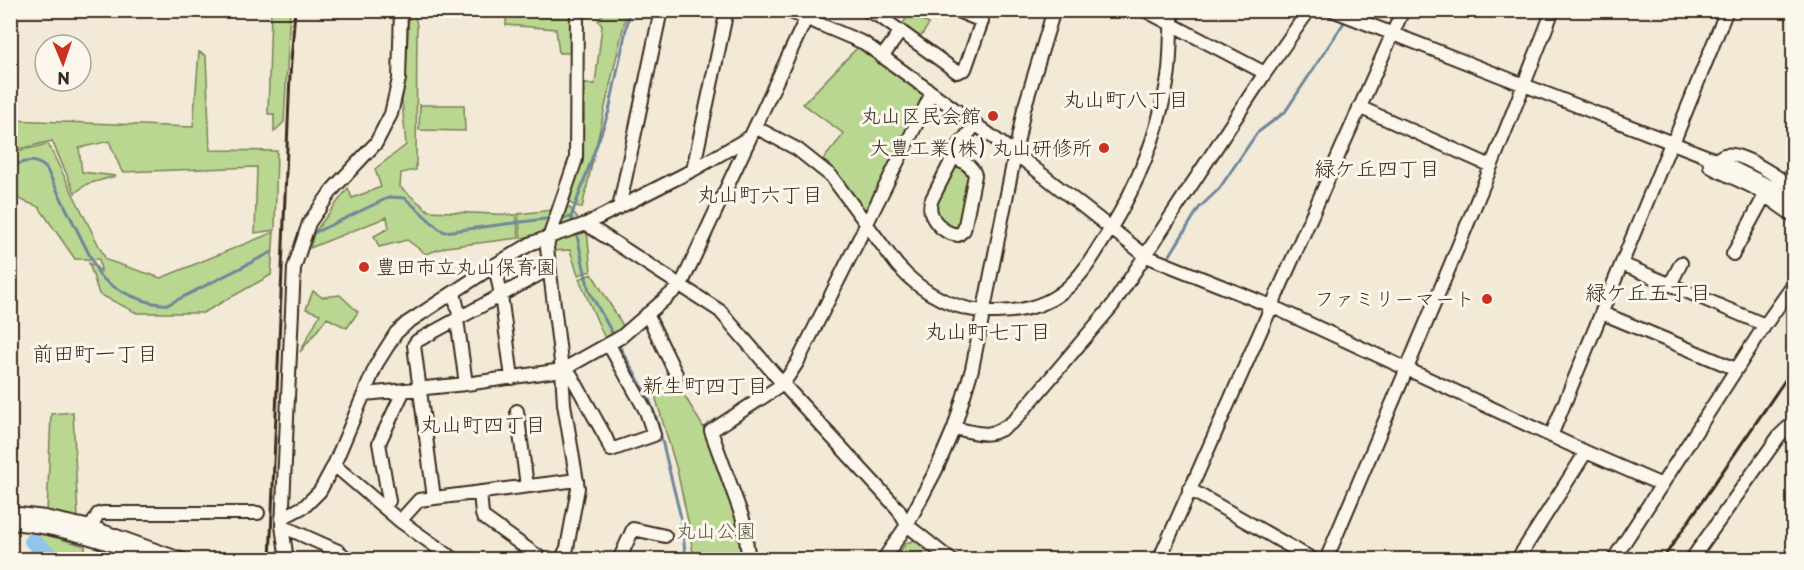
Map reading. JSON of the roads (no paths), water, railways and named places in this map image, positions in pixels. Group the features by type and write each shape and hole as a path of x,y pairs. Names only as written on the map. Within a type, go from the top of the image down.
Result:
{"street":[{"path":"286,560 282,522 294,268 309,223 333,189 376,142 391,114 399,79 401,10"},
{"path":"561,560 567,548 578,488 564,404 547,248 576,159 577,10"},
{"path":"619,208 661,10"},
{"path":"693,170 727,10"},
{"path":"786,10 808,15 864,43 1016,154 1146,256 1271,306 1662,485"},
{"path":"866,10 882,18 957,72 965,69 982,16 955,10"},
{"path":"883,560 907,525 936,470 954,428 972,369 1029,92 1054,10"},
{"path":"1144,10 1265,73"},
{"path":"753,132 797,149 820,166 831,176 897,265 917,285 939,299 984,312 1030,308 1045,303 1073,283 1112,229 1134,188 1147,158 1162,106 1169,71 1170,25 1173,10"},
{"path":"954,428 984,435 1002,431 1015,420 1112,306 1309,10"},
{"path":"1332,10 1712,159 1771,187 1794,204"},
{"path":"1159,560 1403,10"},
{"path":"1326,560 1491,166 1553,10"},
{"path":"1551,436 1727,10"},
{"path":"365,394 466,384 562,370 614,341 681,285 808,15"},
{"path":"882,57 901,32"},
{"path":"749,560 743,519 711,431 783,384 797,363 932,93"},
{"path":"1359,107 1491,166"},
{"path":"953,157 971,167 975,175 964,230 958,235 947,232 941,227 930,211 932,199 953,157 975,125"},
{"path":"282,522 320,491 365,394 376,363 396,333 407,323 532,243 580,226 619,208 693,170 753,132"},
{"path":"1712,159 1725,155 1738,157 1779,178 1794,189"},
{"path":"1712,159 1710,165 1715,169 1753,187 1794,216"},
{"path":"1733,254 1765,195"},
{"path":"580,226 681,285 720,311 783,384 898,509 907,525 951,560"},
{"path":"1671,285 1681,263"},
{"path":"1622,264 1765,325"},
{"path":"495,265 512,378"},
{"path":"434,498 414,345 417,341 549,269"},
{"path":"1613,560 1736,369 1794,284"},
{"path":"453,292 459,314 457,319 466,384"},
{"path":"1602,313 1736,369"},
{"path":"647,314 677,376"},
{"path":"562,370 571,375 611,450 654,435 646,411 614,341"},
{"path":"389,501 380,443 404,390"},
{"path":"517,411 527,486"},
{"path":"1691,560 1779,436 1794,422"},
{"path":"1517,560 1586,452"},
{"path":"333,465 400,521 455,560"},
{"path":"400,521 419,500 577,480"},
{"path":"1190,489 1314,560"},
{"path":"480,492 483,517 543,560"},
{"path":"10,513 45,517 92,527 183,560"},
{"path":"92,527 98,514 102,513 258,513"},
{"path":"282,522 338,551 349,560"},
{"path":"10,524 34,525 74,533 104,541 155,560"},
{"path":"619,560 633,529 666,536"}],"waterway":[{"path":"574,225 571,217 609,111 630,10"},
{"path":"1167,260 1199,208 1219,189 1257,133 1285,112 1347,18"},
{"path":"10,166 33,161 46,168 100,276 122,292 142,300 169,304 272,252"},
{"path":"314,233 390,197 405,198 445,232 552,218"},
{"path":"558,218 571,217"},
{"path":"576,231 589,291 614,336"},
{"path":"617,342 649,399 657,420 681,518 686,560"},
{"path":"32,541 56,560"}],"railway":[{"path":"270,560 290,75 295,10"},
{"path":"1662,560 1794,367"}],"place":[{"name":"丸山区民会館","path":"993,116"},
{"name":"大豊工業(株) 丸山研修所","path":"1104,148"},
{"name":"豊田市立丸山保育園","path":"364,267"},
{"name":"ファミリーマート","path":"1487,299"}],"district":[{"name":"丸山町八丁目","path":"1126,100"},
{"name":"緑ケ丘四丁目","path":"1377,169"},
{"name":"丸山町六丁目","path":"760,195"},
{"name":"緑ケ丘五丁目","path":"1648,293"},
{"name":"丸山町七丁目","path":"988,332"},
{"name":"前田町一丁目","path":"95,354"},
{"name":"新生町四丁目","path":"705,386"},
{"name":"丸山町四丁目","path":"483,425"}],"park label":[{"name":"丸山公園","path":"716,531"}]}
